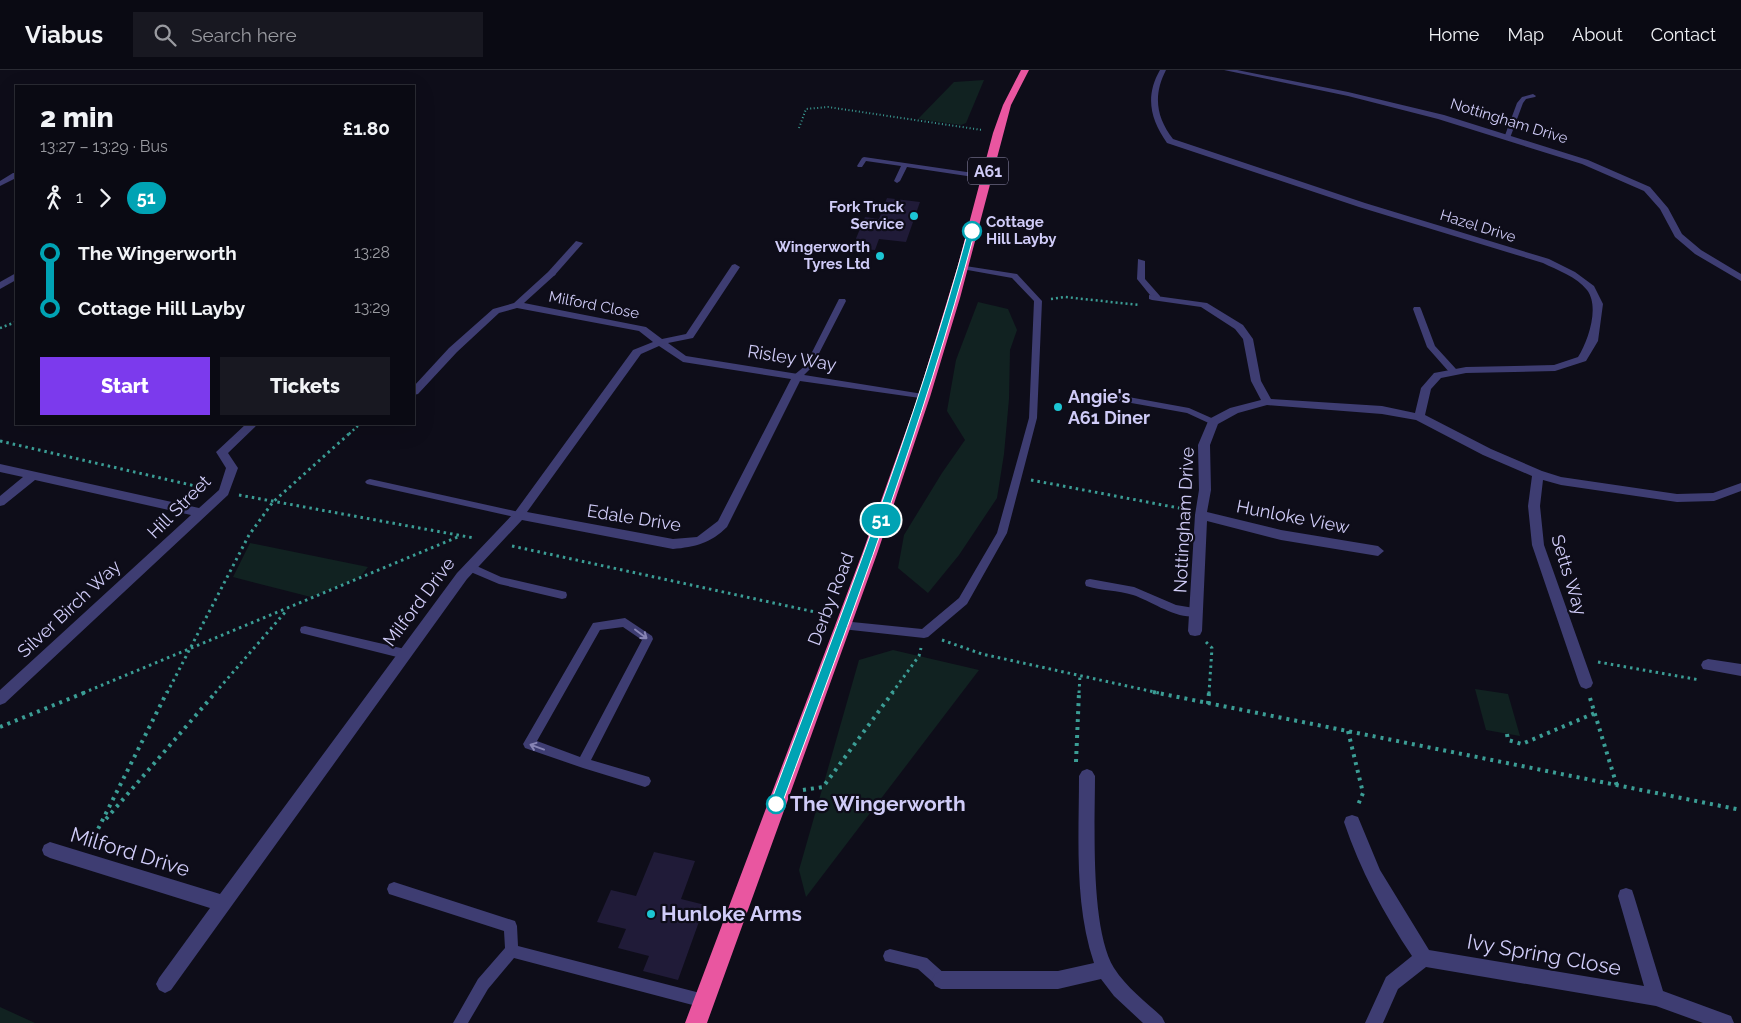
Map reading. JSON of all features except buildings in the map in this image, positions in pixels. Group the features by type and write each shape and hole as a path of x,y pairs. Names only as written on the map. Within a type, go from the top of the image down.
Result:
{"highway":[{"name":"Derby Road","path":"696,1023 924,397 962,267 998,133 1007,105 1025,70"}],"street":[{"name":"Hazel Drive","path":"1163,70 1156,80 1153,101 1158,127 1170,142 1362,205 1546,261 1572,274 1592,288 1598,304 1593,341 1582,359 1555,368 1453,371 1438,375 1426,388 1419,417"},
{"name":"Nottingham Drive","path":"1227,70 1357,96 1441,117 1585,162 1647,189 1664,208 1678,235 1698,252 1741,278"},
{"path":"0,184 15,176"},
{"name":"Milford Drive","path":"165,984 405,654 470,567 519,515 637,352 661,342 690,336 735,268"},
{"name":"Milford Close","path":"415,391 453,350 496,311 517,305 551,274"},
{"path":"0,286 15,277"},
{"path":"1154,298 1204,305 1238,327 1248,339 1256,381 1266,402"},
{"name":"Milford Close","path":"517,305 642,329 661,342"},
{"name":"Risley Way","path":"661,342 683,359 924,397"},
{"name":"Edale Drive","path":"519,515 673,544 694,543 710,537 723,524 797,377"},
{"path":"1213,422 1234,410 1266,402 1382,410 1419,417 1486,452 1538,474 1561,481 1677,498 1714,498 1741,488"},
{"name":"Nottingham Drive","path":"1195,631 1201,513 1205,490 1204,445 1213,422"},
{"name":"Hill Street","path":"142,566 178,537 200,513 224,492 232,468 222,452 251,425"},
{"path":"0,468 200,513"},
{"name":"Setts Way","path":"1538,474 1534,506 1538,546 1586,683"},
{"path":"0,502 33,476"},
{"name":"Hunloke View","path":"1201,513 1281,535 1378,551"},
{"name":"Silver Birch Way","path":"0,699 142,566"},
{"path":"1708,665 1741,670"},
{"path":"1087,776 1089,874 1094,936 1105,969 1129,999 1156,1023"},
{"path":"1352,822 1362,854 1402,926 1424,958 1392,983 1374,1023"},
{"name":"Milford Drive","path":"50,850 225,904"},
{"name":"Ivy Spring Close","path":"1626,896 1656,997"},
{"name":"Ivy Spring Close","path":"1424,958 1656,997 1725,1022"},
{"path":"941,980 1058,980 1105,969"}],"lane":[{"path":"1507,138 1520,103 1524,98 1533,96"},
{"path":"860,166 864,159 987,177"},
{"path":"897,180 905,165"},
{"path":"551,274 579,243"},
{"path":"1141,261 1141,279 1154,298"},
{"path":"843,622 924,634 963,601 1002,534 1033,418 1038,301 1014,276 962,267"},
{"path":"797,377 808,367 842,301"},
{"path":"1417,309 1431,347 1453,371"},
{"path":"1112,397 1188,412 1213,422"},
{"path":"370,482 519,515"},
{"path":"470,567 499,580 562,595"},
{"path":"1090,583 1134,591 1175,609 1196,612"},
{"path":"583,763 648,639 625,622 597,626 528,744 583,763 645,781"},
{"path":"305,630 405,654"},
{"path":"394,889 510,926 512,951"},
{"path":"512,951 704,1001"},
{"path":"460,1023 471,1002 496,964 512,951"},
{"path":"890,956 922,963 941,980"}],"path":[{"path":"799,128 806,109 828,107 998,133"},
{"path":"1038,301 1065,297 1145,306 1154,298"},
{"path":"0,328 15,322"},
{"path":"83,860 188,651 250,535 273,502 359,425"},
{"path":"0,441 273,502 493,541 843,622"},
{"path":"1018,477 1201,513"},
{"path":"0,727 287,610 460,536"},
{"path":"102,823 287,610"},
{"path":"1195,631 1212,648 1208,704"},
{"path":"780,793 823,787 919,656 924,634 982,654 1208,704 1741,810"},
{"path":"1576,658 1700,680 1708,665"},
{"path":"1080,675 1076,761 1087,776"},
{"path":"1586,683 1618,786"},
{"path":"1507,734 1508,740 1522,744 1595,713"},
{"path":"1348,731 1363,793"}],"shaded area":[{"path":"984,80 966,123 961,125 918,119 954,82"},
{"path":"978,302 1008,309 1017,330 1010,350 1009,399 1004,454 997,498 959,555 928,593 898,568 904,535 942,473 965,440 947,411 956,360"},
{"path":"250,543 368,567 360,577 311,597 233,577"},
{"path":"893,650 979,670 806,897 799,870 859,660"},
{"path":"1475,689 1508,694 1520,736 1486,730"},
{"path":"0,1007 35,1023 0,1023"}],"bus line":[{"name":"51","path":"776,804 866,562 924,397 947,324 972,231"}],"place":[{"name":"Fork Truck Service","path":"914,216"},
{"name":"Cottage Hill Layby","path":"972,231"},
{"name":"Wingerworth Tyres Ltd","path":"880,256"},
{"name":"Angie's A61 Diner","path":"1058,407"},
{"name":"The Wingerworth","path":"776,804"},
{"name":"Hunloke Arms","path":"651,914"}]}
